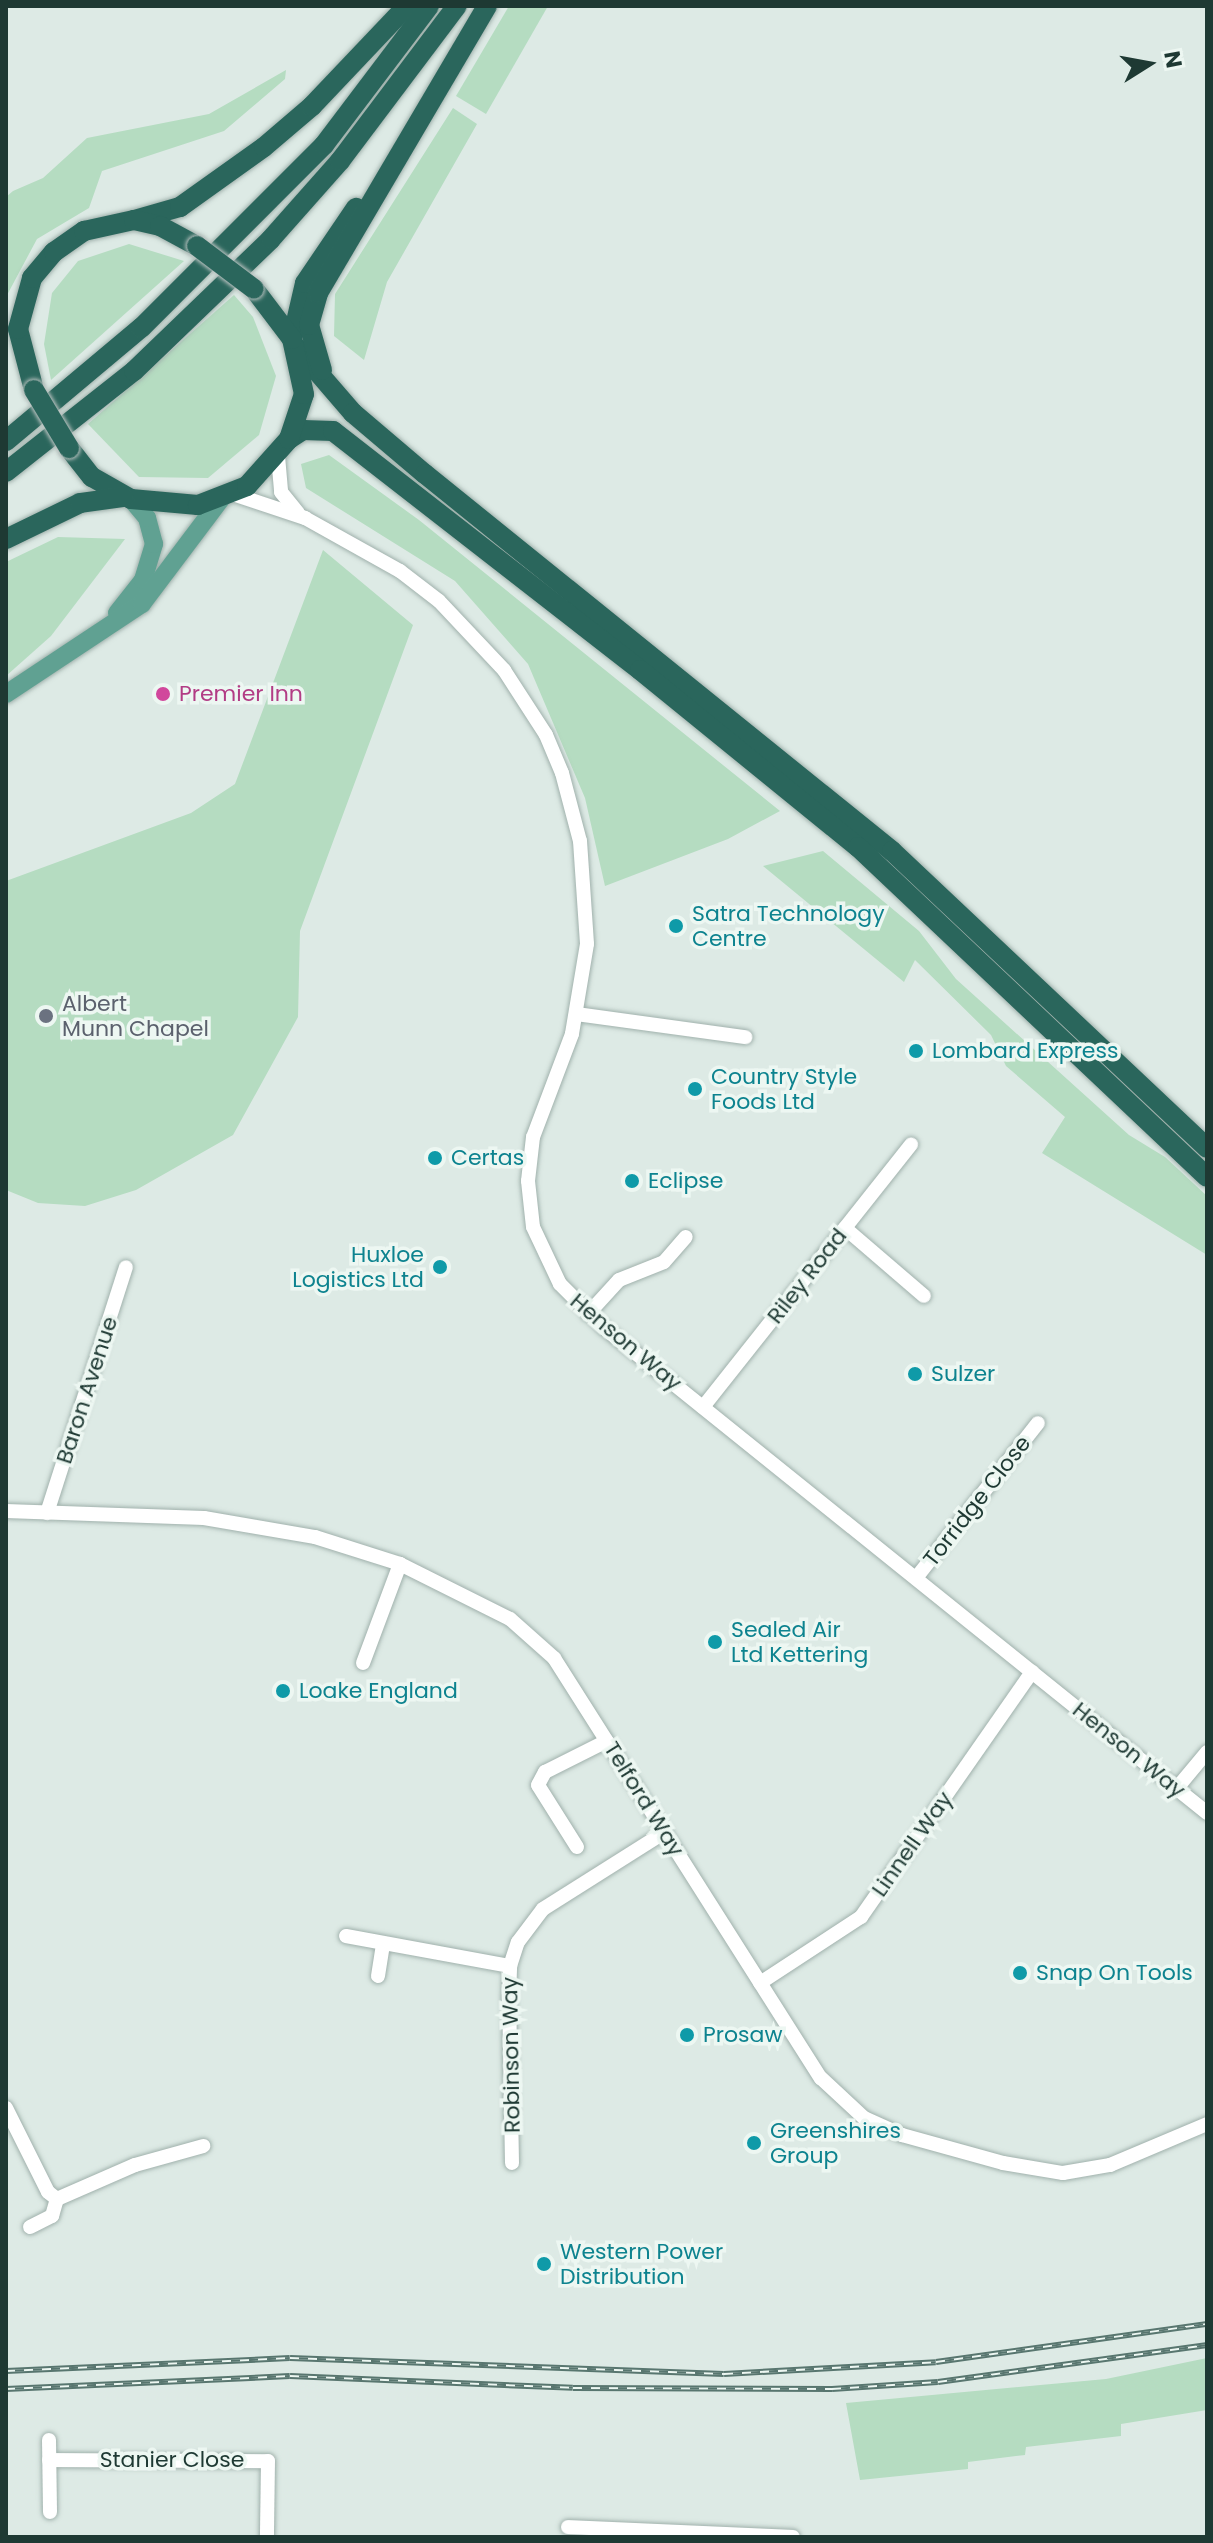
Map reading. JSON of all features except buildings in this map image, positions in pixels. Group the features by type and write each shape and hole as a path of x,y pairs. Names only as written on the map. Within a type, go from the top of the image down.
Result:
{"highway":[{"path":"6,352 18,329 32,278 54,252 84,231 180,207 264,147 312,106 407,6"},
{"path":"6,441 142,327 324,145 429,6"},
{"path":"6,472 134,371 271,239 349,150 457,6"},
{"path":"331,388 311,339 311,313 403,143 487,6"},
{"path":"284,448 304,394 294,343 305,283 403,143"},
{"path":"134,220 160,226 197,246 254,289 331,388 425,474 892,851 1207,1148"},
{"path":"18,329 34,390 69,448 92,477 127,498"},
{"path":"6,539 80,503 127,498 174,506 227,496 303,430 333,431 640,670 858,847 1207,1177"}],"main road":[{"path":"6,694 102,630 158,588 227,496"},
{"path":"102,630 152,563 151,528 127,498"}],"street":[{"name":"Henson Way","path":"284,448 281,492 305,518"},
{"name":"Henson Way","path":"227,496 305,518 400,571 439,601 504,670 546,735 573,806 584,872 587,944 576,1014 533,1137 528,1181 539,1246 560,1284 588,1314 1207,1813"},
{"path":"576,1014 745,1037"},
{"name":"Riley Road","path":"703,1407 911,1145"},
{"path":"845,1228 924,1296"},
{"path":"588,1314 619,1280 664,1262 686,1237"},
{"name":"Baron Avenue","path":"47,1513 126,1267"},
{"name":"Torridge Close","path":"916,1578 1038,1423"},
{"name":"Telford Way","path":"6,1511 222,1521 315,1537 400,1564 531,1634 554,1658 760,1983 834,2093 864,2118 902,2135 1028,2170 1063,2173 1110,2165 1207,2124"},
{"path":"363,1663 400,1564"},
{"name":"Linnell Way","path":"760,1983 861,1917 1032,1672"},
{"path":"577,1847 538,1785 545,1772 607,1741"},
{"path":"1177,1788 1207,1752"},
{"name":"Robinson Way","path":"512,2163 510,1966 533,1918 665,1832"},
{"path":"346,1936 510,1966"},
{"path":"378,1976 383,1943"},
{"path":"6,2108 48,2192 57,2199"},
{"path":"57,2199 135,2165 203,2146"},
{"path":"30,2227 52,2216 57,2199"},
{"path":"49,2440 50,2512"},
{"name":"Stanier Close","path":"49,2460 268,2461 267,2537"},
{"path":"568,2527 793,2537"}],"green space":[{"path":"509,6 548,6 486,114 456,96"},
{"path":"286,70 285,79 224,131 102,171 89,208 37,239 6,297 6,197 13,191 43,178 87,138 209,114"},
{"path":"453,108 477,124 387,282 364,360 334,336 335,294"},
{"path":"129,244 184,261 51,380 44,344 52,293 78,261"},
{"path":"234,295 253,317 276,376 259,435 208,478 139,477 88,424"},
{"path":"329,455 419,520 780,811 728,839 605,886 585,798 528,664 455,581 306,488 301,464"},
{"path":"58,537 125,539 51,636 6,676 6,562"},
{"path":"323,550 413,625 300,931 298,1017 233,1135 136,1190 85,1206 38,1203 6,1190 6,881 191,813 235,784"},
{"path":"823,851 919,931 956,979 1129,1135 1165,1157 1207,1196 1207,1255 1042,1153 1065,1117 1006,1066 991,1035 915,960 904,982 763,866"},
{"path":"1207,2358 1207,2410 1121,2424 1121,2436 1026,2447 1025,2455 968,2462 968,2469 860,2480 846,2403 1106,2379"}],"railway":[{"path":"6,2371 290,2358 724,2374 936,2362 1207,2324"},
{"path":"6,2389 290,2376 573,2388 832,2389 938,2382 1207,2345"}],"place":[{"name":"Premier Inn","path":"163,694"},
{"name":"Satra Technology Centre","path":"676,926"},
{"name":"Albert Munn Chapel","path":"46,1016"},
{"name":"Lombard Express","path":"916,1051"},
{"name":"Country Style Foods Ltd","path":"695,1089"},
{"name":"Certas","path":"435,1158"},
{"name":"Eclipse","path":"632,1181"},
{"name":"Huxloe Logistics Ltd","path":"440,1267"},
{"name":"Sulzer","path":"915,1374"},
{"name":"Sealed Air Ltd Kettering","path":"715,1642"},
{"name":"Loake England","path":"283,1691"},
{"name":"Snap On Tools","path":"1020,1973"},
{"name":"Prosaw","path":"687,2035"},
{"name":"Greenshires Group","path":"754,2143"},
{"name":"Western Power Distribution","path":"544,2264"}]}
